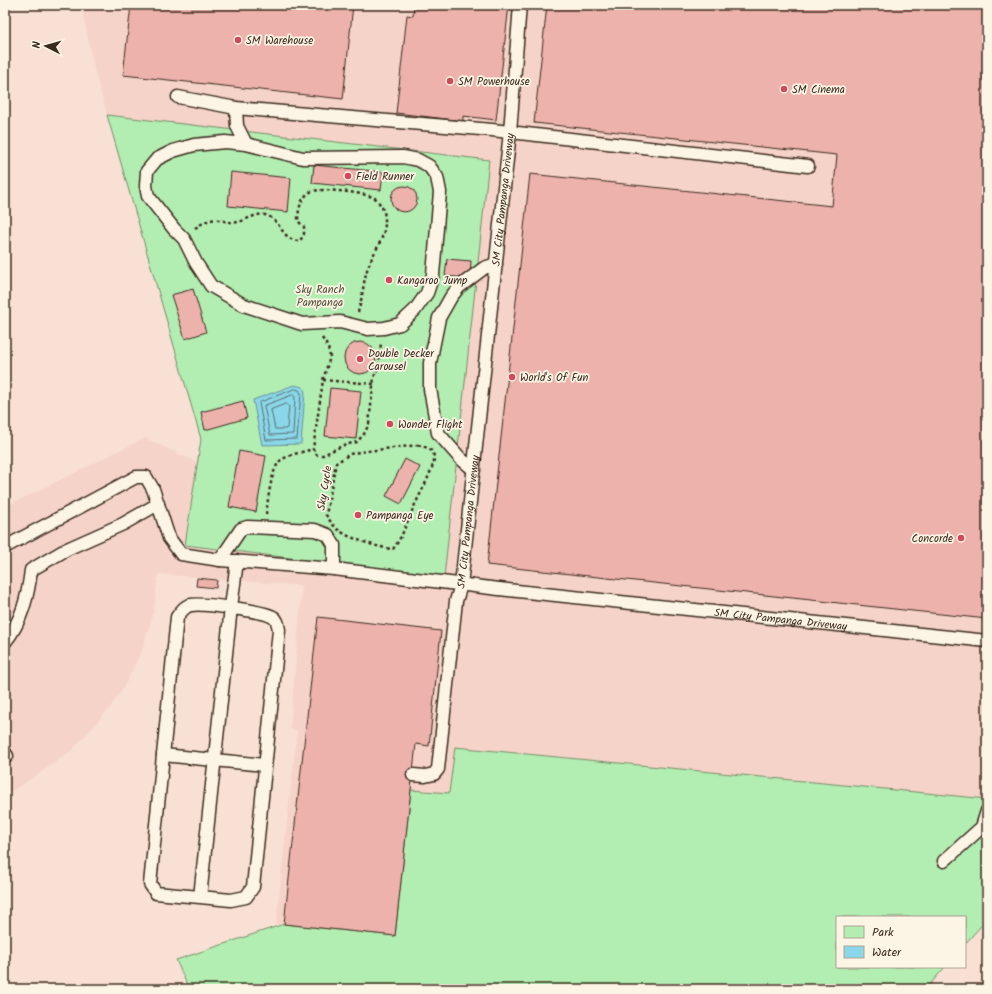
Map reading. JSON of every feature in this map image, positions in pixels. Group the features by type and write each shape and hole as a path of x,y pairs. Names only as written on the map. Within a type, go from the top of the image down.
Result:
{"lane":[{"name":"SM City Pampanga Driveway","path":"520,5 510,132 462,584 987,641"},
{"path":"178,97 236,108 510,132 808,166"},
{"path":"236,108 237,126 246,144"},
{"path":"226,142 246,144 303,158 403,157 418,160 429,166 437,177 440,192 434,267 427,293 415,310 400,324 382,328 368,329 340,322 302,324 244,305 211,286 181,237 148,196 146,186 147,171 157,159 194,145 226,142"},
{"path":"474,470 460,458 438,433 430,389 430,363 439,318 451,296 459,286 484,268 496,264"},
{"path":"5,547 136,477 146,477 153,489 170,538 181,554 220,560 334,569 462,584 456,601 438,769 434,774 425,776 413,775"},
{"path":"5,642 18,622 25,606 31,570 67,549 124,524 158,504"},
{"path":"220,560 241,529 246,527 315,530 328,535 334,545 334,569"},
{"path":"200,897 237,561"},
{"path":"190,605 231,607 272,616 277,621 279,630 253,887 246,897 231,900 156,893 150,884 177,617 183,609 190,605"},
{"path":"163,755 265,765"},
{"path":"944,861 982,827 987,811"}],"path":[{"path":"181,237 213,219 229,223 262,215 270,216 286,236 293,241 300,241 304,234 304,227 298,221 298,211 305,196 314,190 354,192 376,199 384,212 384,236 368,267 361,301 353,325"},
{"path":"314,324 328,347 330,357 323,380 313,449 317,455 323,455 344,444 357,442 369,424 374,384 380,358 382,328"},
{"path":"323,380 374,384"},
{"name":"Sky Cycle","path":"418,445 426,447 432,451 434,458 427,479 398,544 393,550 378,547 342,533 333,526 326,515 336,463 350,454 418,445"},
{"path":"263,528 275,469 280,461 287,457 313,449"}],"shaded area":[{"path":"81,5 987,5 987,799 455,747 449,793 411,790 395,936 276,924 297,731 290,729 302,586 158,574 154,609 143,648 126,683 110,708 71,751 33,778 5,794 5,507 145,438 198,463 201,440 95,73"}],"green space":[{"name":"Sky Ranch Pampanga","path":"107,115 489,160 444,577 185,545 201,439"},
{"path":"455,747 987,799 987,919 966,943 966,916 836,916 836,968 944,968 926,989 189,989 176,960 284,924 395,936 411,790 449,793"}],"water":[{"path":"294,385 303,387 305,392 301,444 262,445 253,400"}],"building":[{"name":"SM Warehouse","path":"131,5 353,5 343,99 123,75"},
{"name":"SM Powerhouse","path":"414,5 509,5 496,120 463,116 463,121 396,113 407,15 413,16"},
{"path":"547,5 987,5 987,619 487,565 530,174 832,206 837,155 534,123"},
{"name":"Field Runner","path":"314,165 383,172 381,190 312,183"},
{"path":"231,172 291,178 288,212 228,206"},
{"path":"404,186 413,190 417,199 413,208 404,212 395,208 391,199 395,190"},
{"path":"447,259 471,261 470,278 445,276"},
{"path":"193,289 206,332 185,339 171,295"},
{"name":"Double Decker Carousel","path":"357,342 363,342 373,349 376,358 375,364 369,371 363,374 357,374 347,367 344,361 344,355 351,345"},
{"path":"330,388 361,391 356,439 325,436"},
{"path":"243,401 247,418 205,430 201,412"},
{"path":"239,451 266,456 256,512 229,507"},
{"path":"405,459 420,467 401,504 386,496"},
{"path":"197,578 217,580 216,588 196,586"},
{"path":"318,617 441,631 429,746 416,744 395,936 284,924"}],"place":[{"name":"SM Warehouse","path":"238,40"},
{"name":"SM Powerhouse","path":"450,81"},
{"name":"SM Cinema","path":"784,89"},
{"name":"Field Runner","path":"348,176"},
{"name":"Kangaroo Jump","path":"389,280"},
{"name":"Double Decker Carousel","path":"360,359"},
{"name":"World's Of Fun","path":"512,377"},
{"name":"Wonder Flight","path":"390,424"},
{"name":"Pampanga Eye","path":"358,515"},
{"name":"Concorde","path":"961,538"}]}
